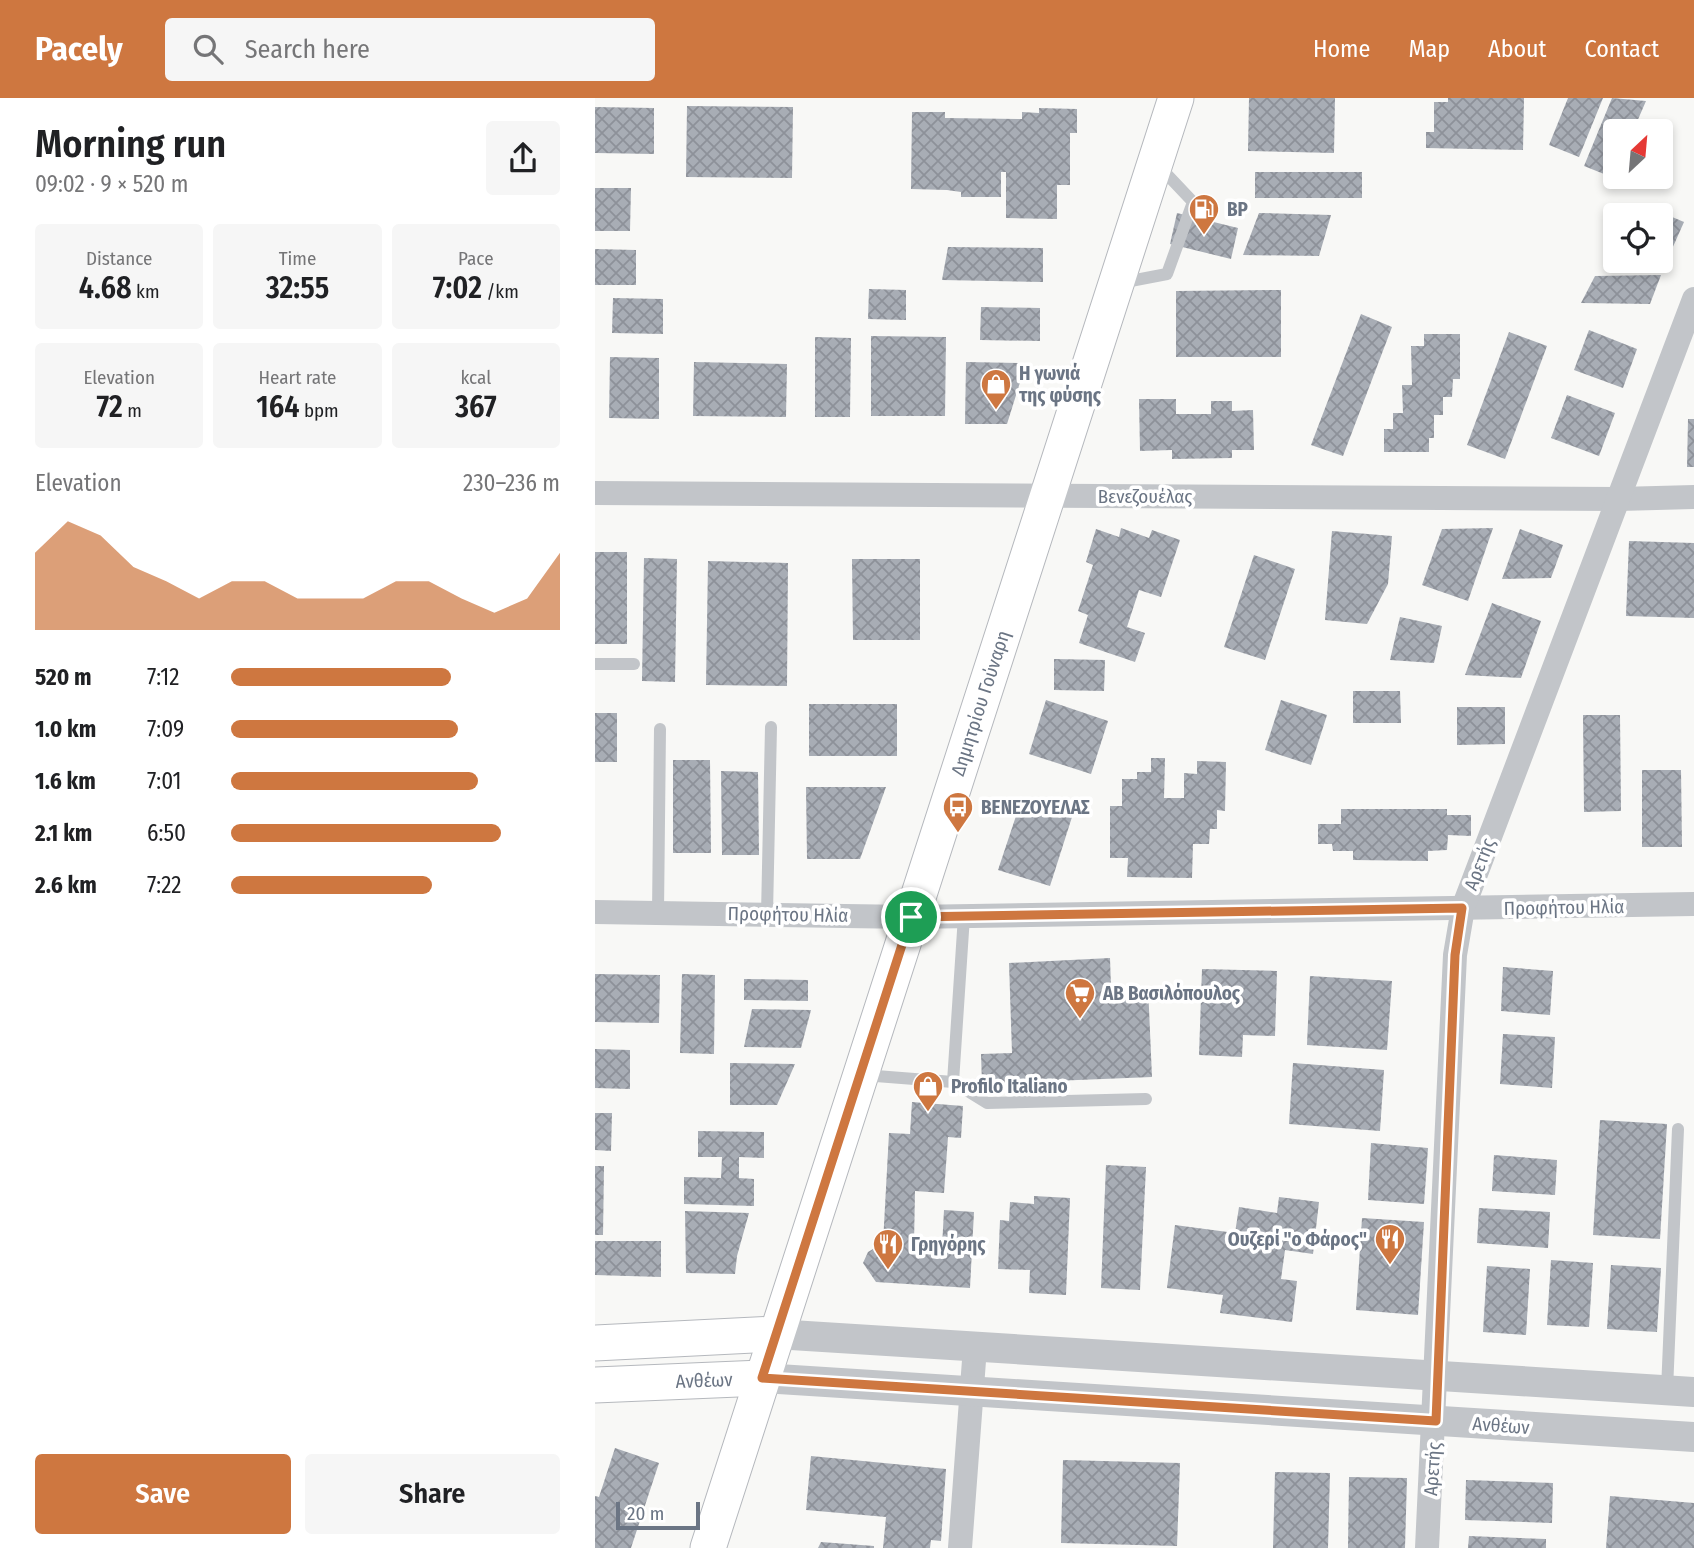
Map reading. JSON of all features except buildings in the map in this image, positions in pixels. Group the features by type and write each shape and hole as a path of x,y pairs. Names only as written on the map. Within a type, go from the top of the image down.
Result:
{"main road":[{"name":"Δημητρίου Γούναρη","path":"708,1548 1176,98"},
{"path":"595,1343 775,1334"},
{"name":"Ανθέων","path":"595,1385 762,1378"}],"street":[{"name":"Αρετής","path":"1427,1548 1436,1421 1455,955 1462,908 1694,299"},
{"name":"Βενεζουέλας","path":"595,493 1619,499 1694,497"},
{"name":"Προφήτου Ηλία","path":"595,912 911,917 1694,905"},
{"path":"775,1334 1681,1391"},
{"path":"960,1548 975,1347"},
{"name":"Ανθέων","path":"762,1378 1694,1437"}],"lane":[{"path":"1116,283 1167,274 1193,202 1155,162"},
{"path":"595,664 634,664"},
{"path":"767,914 771,727"},
{"path":"658,913 660,729"},
{"path":"953,1082 964,916"},
{"path":"859,1074 953,1082 986,1103 1146,1099"},
{"path":"1678,1129 1681,1391"}],"place":[{"name":"BP","path":"1204,236"},
{"name":"Η γωνιά της φύσης","path":"996,411"},
{"name":"ΒΕΝΕΖΟΥΕΛΑΣ","path":"958,834"},
{"name":"ΑΒ Βασιλόπουλος","path":"1080,1020"},
{"name":"Profilo Italiano","path":"928,1113"},
{"name":"Ουζερί \"ο Φάρος\"","path":"1390,1266"},
{"name":"Γρηγόρης","path":"888,1271"}],"route":[{"path":"1462,908 1455,955 1436,1421 762,1378 911,917 1462,908"}]}
